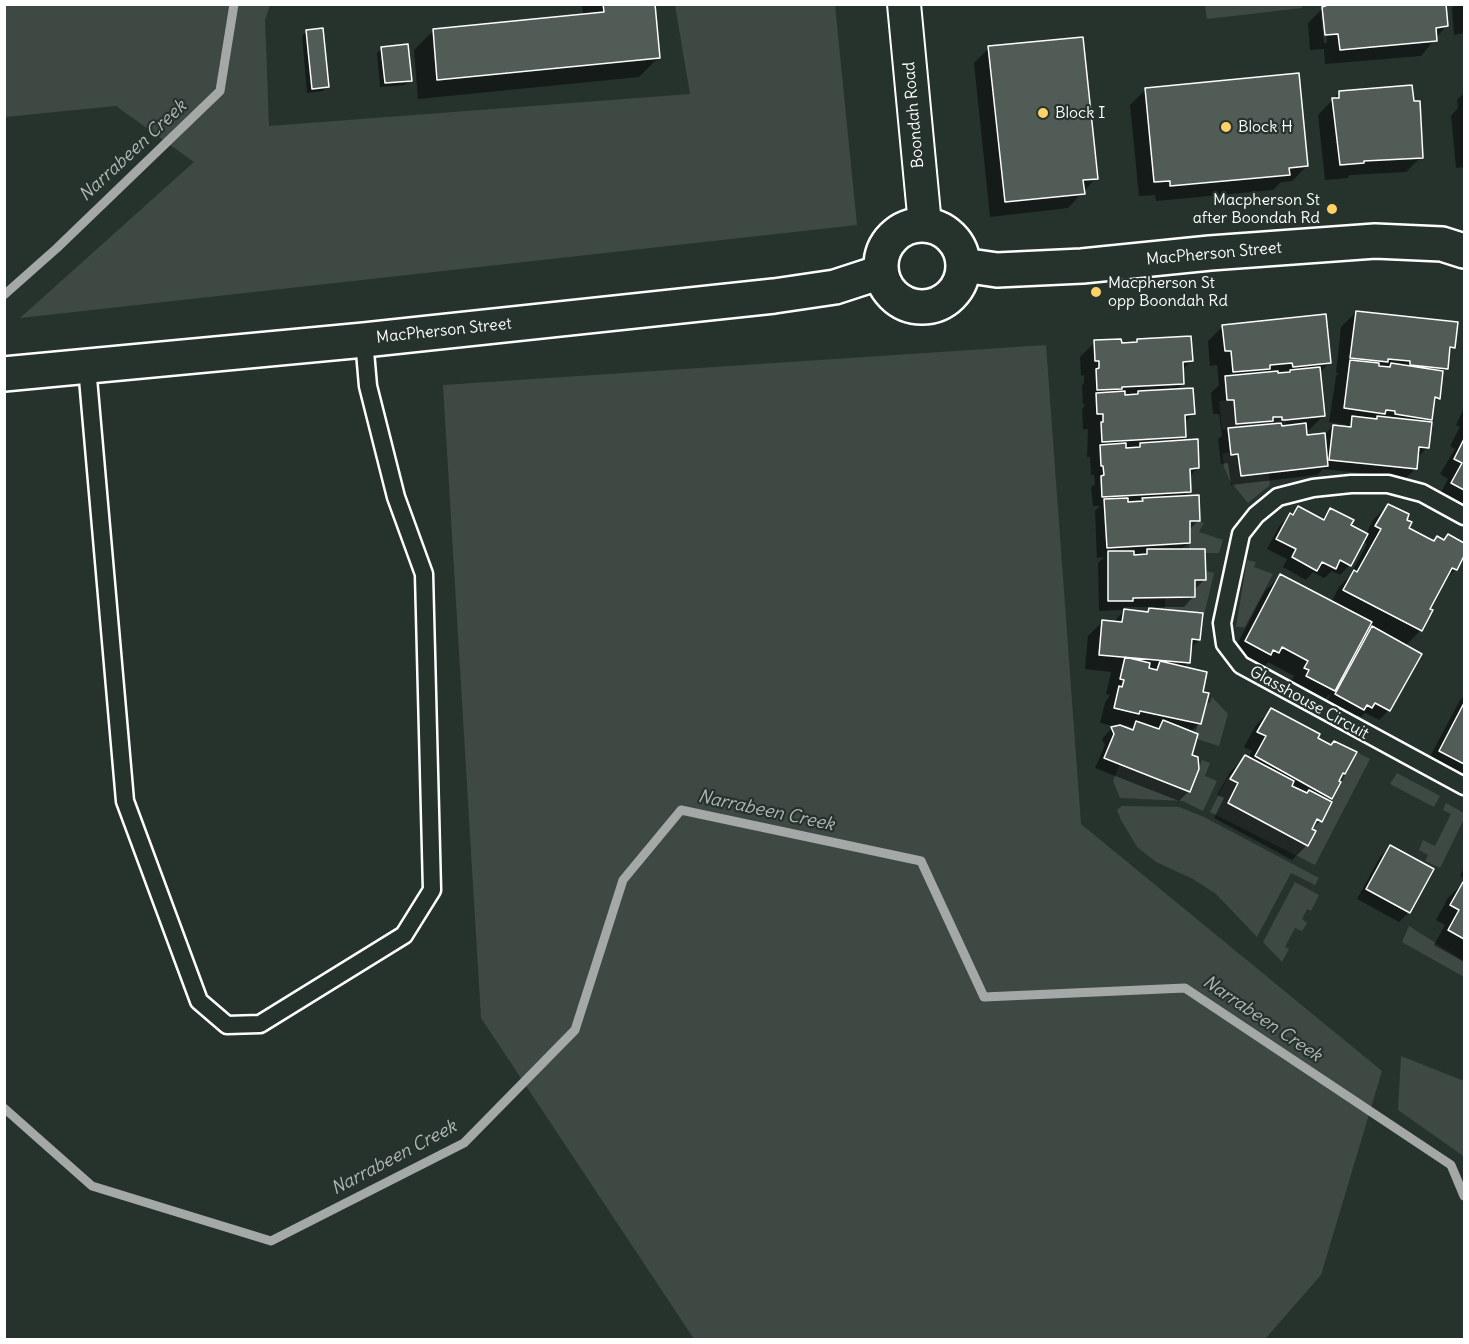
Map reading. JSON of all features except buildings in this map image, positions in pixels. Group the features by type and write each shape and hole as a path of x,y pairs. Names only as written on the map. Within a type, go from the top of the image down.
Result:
{"street":[{"name":"Boondah Road","path":"904,4 925,225"},
{"path":"925,225 947,233 961,253 963,265 961,278 955,291 939,303 918,307 894,296 885,285 881,272 881,257 887,243 897,233 910,227 925,225"},
{"name":"MacPherson Street","path":"963,265 997,270 1082,266 1210,253 1375,241 1442,244 1464,251"},
{"name":"MacPherson Street","path":"4,374 364,340 774,296 835,287 881,272"}],"lane":[{"path":"87,366 124,801 199,1001 227,1025 260,1024 404,935 432,890 424,574 396,497 373,409 368,386 364,340"},
{"name":"Glasshouse Circuit","path":"1464,516 1422,493 1388,484 1351,484 1278,497 1256,515 1241,534 1222,623 1225,644 1241,665 1464,786"}],"shaded area":[{"path":"5,4 270,5 265,20 269,126 690,94 675,5 835,5 857,225 20,318 194,162 116,106 5,117"},
{"path":"1205,5 1302,5 1302,8 1207,19"},
{"path":"1046,345 1081,824 1382,1071 1321,1275 1265,1339 694,1339 481,1018 443,385"},
{"path":"1234,400 1237,424 1273,421 1273,417 1282,417 1282,420 1286,420 1286,426 1282,426 1281,423 1222,430 1219,401"},
{"path":"1228,452 1231,455 1238,454 1241,476 1268,472 1270,485 1248,503 1230,481 1224,467 1222,454"},
{"path":"1190,521 1204,523 1199,532 1223,540 1219,553 1205,553 1189,549"},
{"path":"1247,560 1256,562 1254,567 1273,574 1245,627 1236,627"},
{"path":"1206,571 1214,573 1204,615 1165,609 1165,598 1195,597 1195,580 1206,580"},
{"path":"1212,697 1228,714 1219,746 1197,739 1198,735 1195,734 1198,724 1201,724 1207,703 1210,703"},
{"path":"1357,752 1370,759 1315,865 1210,812 1229,775 1232,776 1231,779 1238,783 1285,834 1308,846 1316,831 1312,829 1317,819 1322,821"},
{"path":"1202,760 1210,763 1205,776 1217,781 1203,811 1183,801 1120,798 1113,781 1119,765 1190,791"},
{"path":"1397,773 1440,796 1434,807 1390,784"},
{"path":"1446,803 1464,813 1464,819 1440,868 1425,861 1428,855 1419,850 1423,840 1435,846 1451,814 1443,810"},
{"path":"1122,806 1179,807 1204,817 1319,878 1315,885 1291,873 1257,937 1216,894 1193,879 1156,862 1137,847 1117,810"},
{"path":"1295,882 1319,895 1311,911 1307,909 1302,919 1307,923 1302,931 1295,928 1285,947 1289,949 1282,962 1263,942"},
{"path":"1409,926 1464,961 1464,977 1402,942"},
{"path":"1401,1056 1464,1081 1464,1160 1462,1155 1398,1110"}],"waterway":[{"name":"Narrabeen Creek","path":"4,295 57,248 220,91 234,4"},
{"name":"Narrabeen Creek","path":"4,1108 92,1186 271,1241 464,1143 575,1030 623,880 681,810 921,861 984,997 1185,988 1451,1165 1464,1196"}],"place":[{"name":"Block I","path":"1043,113"},
{"name":"Block H","path":"1226,127"},
{"name":"Macpherson St after Boondah Rd","path":"1332,209"},
{"name":"Macpherson St opp Boondah Rd","path":"1096,292"}]}
